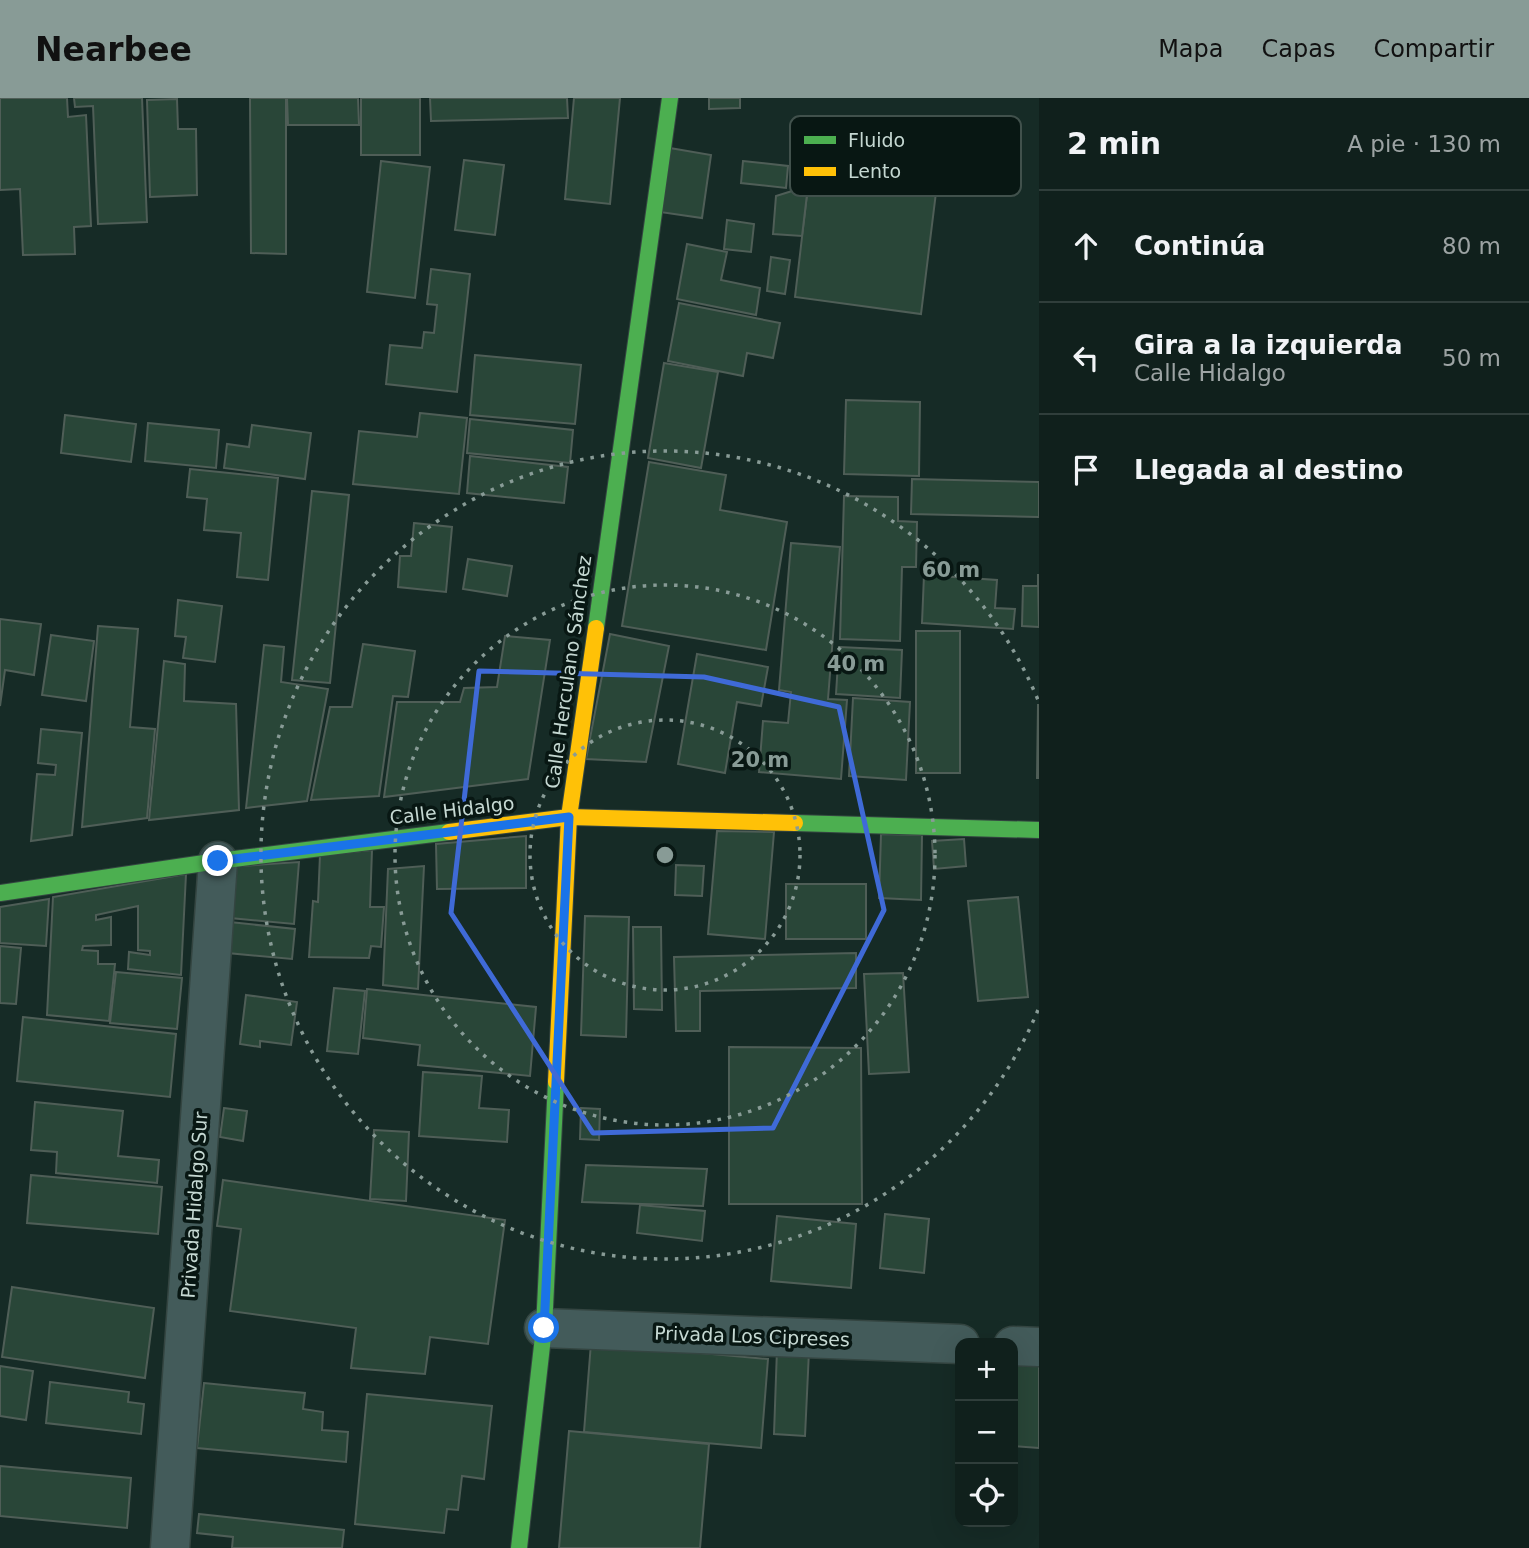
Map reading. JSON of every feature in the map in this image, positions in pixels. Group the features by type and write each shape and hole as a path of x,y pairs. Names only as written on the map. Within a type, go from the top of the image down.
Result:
{"street":[{"name":"Calle Herculano Sánchez","path":"519,1548 544,1328 569,817 670,98"},
{"name":"Calle Hidalgo","path":"0,893 218,861 569,817 1039,830"},
{"name":"Privada Hidalgo Sur","path":"170,1548 218,861"},
{"name":"Privada Los Cipreses","path":"544,1328 955,1344"},
{"path":"1018,1346 1039,1347"}],"highlighted area":[{"path":"479,671 704,677 839,707 884,910 773,1128 593,1133 451,913"}],"building":[{"path":"0,98 67,98 68,117 86,115 91,226 74,227 75,254 23,255 20,189 0,190"},
{"path":"74,98 142,98 147,222 98,224 93,106 75,107"},
{"path":"250,98 286,98 286,254 251,253"},
{"path":"287,98 358,98 359,125 288,125"},
{"path":"361,98 420,98 420,155 361,155"},
{"path":"430,98 567,98 568,118 431,121"},
{"path":"574,98 620,98 610,204 565,199"},
{"path":"709,98 740,98 740,108 709,109"},
{"path":"177,99 178,129 196,129 197,195 150,197 147,100"},
{"path":"670,148 711,155 702,218 660,212"},
{"path":"464,160 504,165 495,235 455,230"},
{"path":"381,161 430,167 415,298 367,292"},
{"path":"743,161 788,166 786,188 741,183"},
{"path":"790,192 790,196 807,196 802,236 773,234 776,196"},
{"path":"807,196 936,196 921,314 795,297"},
{"path":"727,220 754,224 751,252 724,249"},
{"path":"687,244 727,252 721,280 760,288 756,315 677,299"},
{"path":"771,257 790,260 785,294 767,291"},
{"path":"431,269 470,274 457,392 386,384 390,345 422,348 424,332 434,333 437,305 427,304"},
{"path":"679,303 780,323 773,358 747,353 743,376 668,361"},
{"path":"475,355 581,365 575,424 470,415"},
{"path":"664,363 718,372 701,468 648,458"},
{"path":"846,400 920,402 919,476 844,474"},
{"path":"420,413 467,418 459,494 353,484 359,431 417,437"},
{"path":"65,415 136,424 131,462 61,453"},
{"path":"470,419 573,430 570,463 467,453"},
{"path":"148,423 219,430 216,468 145,461"},
{"path":"252,425 311,433 305,479 224,468 227,444 249,447"},
{"path":"470,456 568,467 564,503 467,493"},
{"path":"649,462 726,475 720,510 787,522 766,650 622,626"},
{"path":"190,469 278,478 268,580 237,577 241,533 204,530 207,499 187,497"},
{"path":"912,479 1039,482 1039,517 911,514"},
{"path":"312,491 349,495 330,683 292,680"},
{"path":"844,496 898,497 898,521 917,522 916,567 902,567 900,641 840,639"},
{"path":"414,523 452,527 446,592 398,587 400,556 411,556"},
{"path":"791,543 840,547 828,699 847,700 841,779 759,772 763,721 788,723 791,692 779,690"},
{"path":"468,559 512,566 507,596 463,589"},
{"path":"1038,574 1039,627 1022,626 1023,586 1038,586"},
{"path":"924,575 997,580 995,608 1015,609 1013,629 922,623"},
{"path":"178,600 222,606 215,662 183,658 186,637 175,636"},
{"path":"0,619 41,624 34,675 5,670 0,706"},
{"path":"98,626 138,629 130,727 155,729 147,818 82,827"},
{"path":"916,631 960,631 960,773 916,773"},
{"path":"610,634 669,646 646,762 586,759"},
{"path":"51,635 94,641 86,701 42,695"},
{"path":"505,636 550,640 528,779 384,797 397,702 460,702 464,688 497,687"},
{"path":"363,644 415,651 408,697 393,696 379,796 311,800 330,707 352,707"},
{"path":"264,645 284,647 281,682 328,689 307,801 246,808"},
{"path":"839,647 902,650 900,698 836,694"},
{"path":"697,654 768,667 761,706 737,702 725,773 678,764"},
{"path":"164,661 185,664 184,701 236,704 239,810 149,820"},
{"path":"853,698 910,702 906,780 849,776"},
{"path":"1038,705 1039,778 1037,778"},
{"path":"41,729 82,733 72,835 31,841 37,774 55,775 56,765 38,763"},
{"path":"717,831 774,832 765,939 708,934"},
{"path":"881,834 922,835 921,900 879,898"},
{"path":"526,836 526,888 437,889 436,844"},
{"path":"964,839 966,866 934,869 932,841"},
{"path":"372,850 370,907 384,907 381,947 371,946 369,958 309,957 313,901 318,902 320,855"},
{"path":"299,862 294,924 220,917 225,867"},
{"path":"676,865 704,866 702,896 675,895"},
{"path":"424,866 418,989 383,985 388,869"},
{"path":"186,874 181,975 128,969 129,952 150,955 150,951 138,950 138,906 96,915 96,920 111,917 111,945 83,946 82,950 98,951 98,964 115,964 109,1021 47,1015 53,897"},
{"path":"786,884 866,884 866,939 786,939"},
{"path":"1018,897 1028,997 978,1001 968,901"},
{"path":"49,899 46,946 0,943 0,907"},
{"path":"585,916 629,917 626,1037 581,1035"},
{"path":"220,921 295,929 292,959 217,952"},
{"path":"633,927 661,927 662,1010 634,1009"},
{"path":"0,946 21,948 16,1004 0,1003"},
{"path":"856,953 856,988 700,991 700,1031 676,1031 674,957"},
{"path":"116,972 182,978 177,1029 110,1023"},
{"path":"903,973 909,1072 869,1074 864,974"},
{"path":"334,988 365,991 358,1054 327,1051"},
{"path":"367,989 536,1007 530,1076 418,1065 420,1045 363,1038"},
{"path":"246,995 297,1002 291,1045 260,1041 260,1047 240,1044"},
{"path":"23,1017 176,1034 170,1097 17,1081"},
{"path":"729,1047 861,1048 862,1204 729,1204"},
{"path":"423,1072 482,1076 479,1108 509,1110 507,1142 419,1136"},
{"path":"35,1102 123,1111 118,1156 159,1160 157,1183 56,1173 57,1152 31,1150"},
{"path":"224,1108 247,1111 243,1141 220,1137"},
{"path":"581,1108 600,1109 599,1140 580,1139"},
{"path":"374,1130 409,1132 406,1201 370,1199"},
{"path":"586,1165 707,1169 703,1206 582,1202"},
{"path":"31,1175 162,1187 158,1234 27,1223"},
{"path":"223,1180 505,1220 488,1344 430,1337 425,1374 351,1368 356,1328 230,1311 241,1229 217,1226"},
{"path":"640,1205 705,1211 702,1241 637,1233"},
{"path":"885,1214 929,1219 924,1273 880,1268"},
{"path":"777,1216 856,1224 851,1288 771,1281"},
{"path":"12,1287 154,1308 145,1378 2,1357"},
{"path":"591,1343 768,1359 761,1448 584,1432"},
{"path":"777,1349 809,1351 805,1436 774,1434"},
{"path":"1018,1360 1039,1362 1039,1448 1018,1446"},
{"path":"0,1366 33,1371 26,1420 0,1416"},
{"path":"50,1382 129,1392 128,1402 144,1404 141,1434 46,1423"},
{"path":"204,1383 305,1393 303,1409 323,1412 322,1430 348,1432 346,1462 197,1448"},
{"path":"367,1394 492,1406 484,1479 462,1476 458,1510 447,1509 444,1533 355,1524"},
{"path":"569,1431 709,1444 700,1548 559,1548"},
{"path":"0,1466 131,1478 127,1528 0,1516"},
{"path":"199,1514 344,1530 342,1548 232,1548 233,1537 197,1533"}],"traffic: fast":[{"path":"596,628 670,98"},
{"path":"795,823 1039,830"},
{"path":"0,893 218,861 449,832"},
{"path":"519,1548 544,1328 556,1082"}],"traffic: slow":[{"path":"556,1082 569,817 596,628"},
{"path":"449,832 569,817 795,823"}],"route":[{"path":"218,861 569,817 544,1328"}]}
